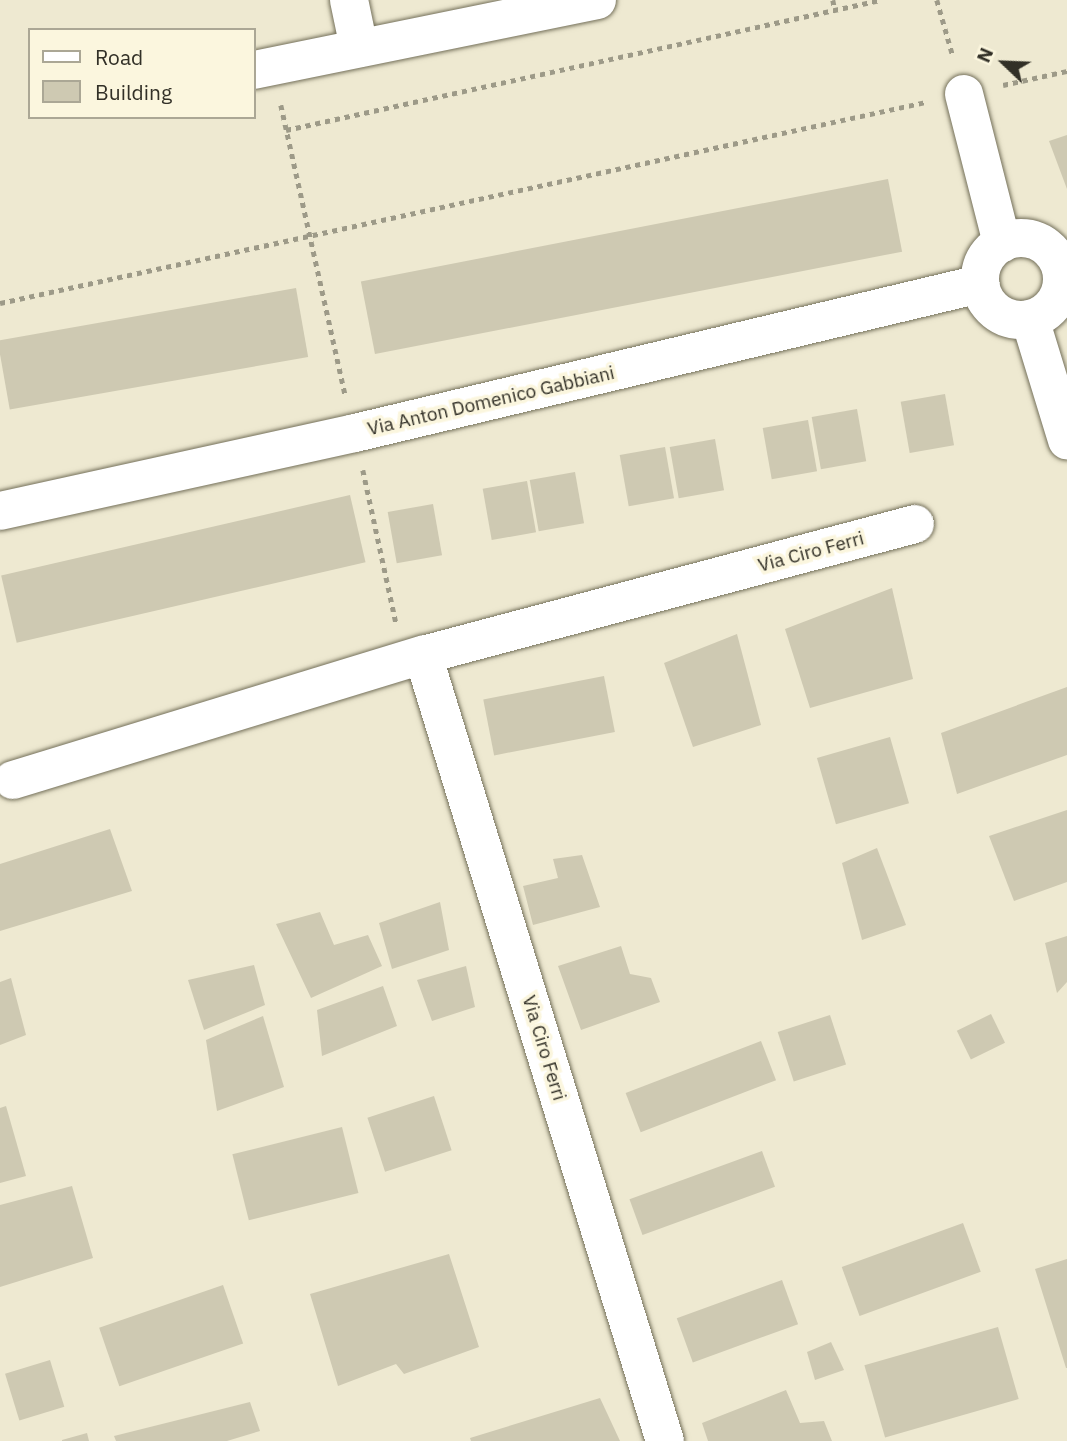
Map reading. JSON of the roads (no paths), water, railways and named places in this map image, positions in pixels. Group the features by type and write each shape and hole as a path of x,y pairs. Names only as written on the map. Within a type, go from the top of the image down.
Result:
{"street":[{"path":"349,0 359,48"},
{"path":"263,68 597,0"},
{"path":"964,93 1002,243"},
{"path":"1029,238 1053,253 1063,264 1062,279 1053,304 1030,319 1003,316 984,297 980,284 985,260 1002,243 1029,238"},
{"name":"Via Anton Domenico Gabbiani","path":"0,511 355,433 980,284"},
{"path":"1030,319 1067,440"},
{"name":"Via Ciro Ferri","path":"13,780 414,658 915,524"},
{"name":"Via Ciro Ferri","path":"414,658 666,1441"}]}
